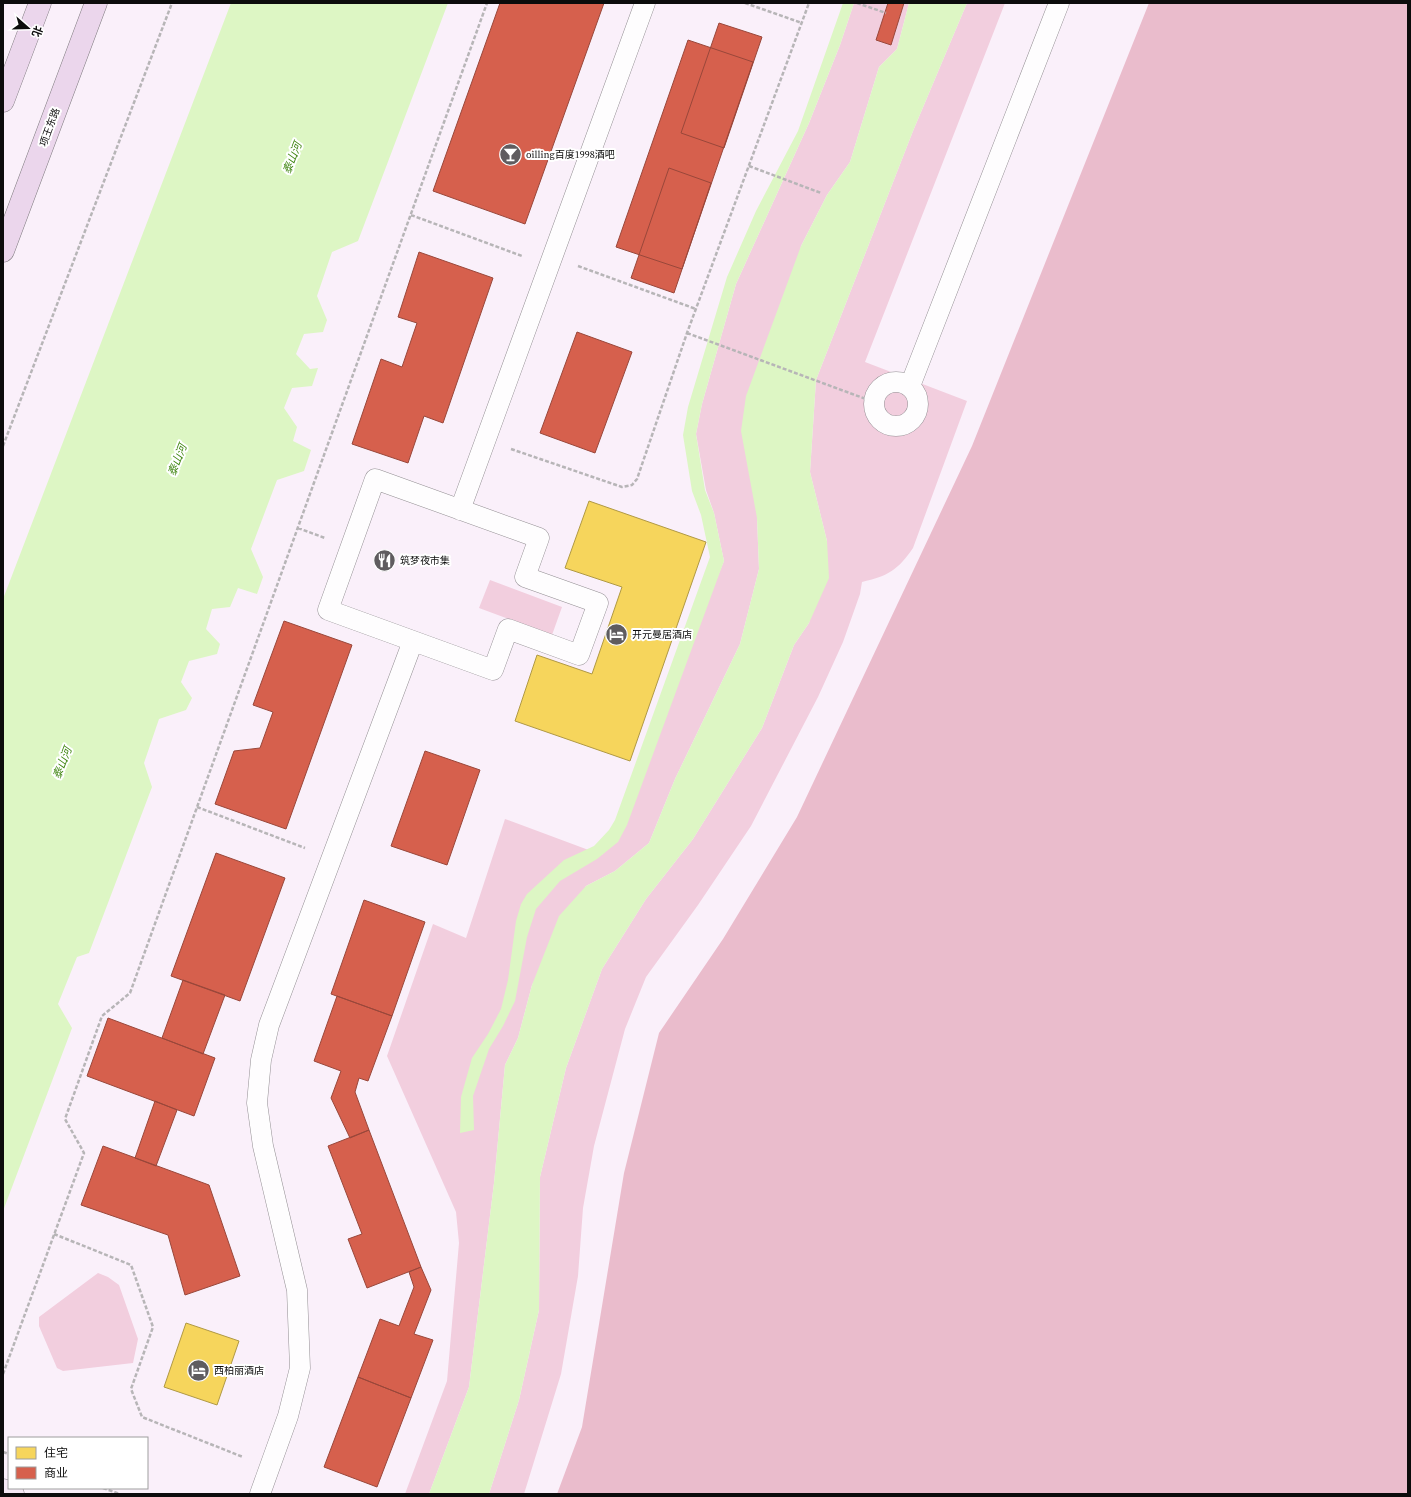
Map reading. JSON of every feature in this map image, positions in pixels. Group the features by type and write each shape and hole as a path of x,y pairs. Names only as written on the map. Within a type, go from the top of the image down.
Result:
{"main road":[{"path":"3,101 40,3"},
{"name":"项王东路","path":"3,251 96,3"}],"street":[{"path":"3,1490 13,1494"}],"lane":[{"path":"460,510 645,3"},
{"path":"910,386 1059,3"},
{"path":"903,382 910,386 918,397 918,411 915,417 904,425 897,426 883,422 874,409 874,402 876,394 887,383 903,382"},
{"path":"375,479 460,510 539,538 525,577 598,603 579,655 508,629 493,670 328,610 375,479"},
{"path":"260,1494 288,1416 300,1368 297,1290 263,1146 257,1103 261,1060 269,1025 413,641"}],"path":[{"path":"3,446 172,3"},
{"path":"3,1374 84,1153 65,1119 102,1016 130,993 488,3"},
{"path":"745,3 802,23"},
{"path":"486,440 622,487 632,485 638,479 687,333 809,3"},
{"path":"857,3 886,13"},
{"path":"749,166 821,193"},
{"path":"411,215 696,309"},
{"path":"687,333 874,402"},
{"path":"197,807 332,858"},
{"path":"54,1234 131,1265 153,1327 131,1390 142,1417 269,1467"},
{"path":"106,1489 120,1494"}],"shaded area":[{"path":"854,3 909,3 897,49 879,67 850,162 827,195 801,246 757,518 759,569 740,644 675,779 649,843 615,871 586,886 532,985 518,1038 505,1065 494,1183 469,1387 429,1494 405,1494 447,1381 459,1243 456,1212 387,1056 433,924 466,938 505,819 602,855 724,561 714,513 706,490 696,434 702,404 736,284 809,123 840,45"},
{"path":"967,3 1005,3 865,362 967,401 913,548 908,556 892,571 862,582 860,594 843,642 818,697 751,826 698,905 646,977 625,1029 594,1146 583,1208 578,1276 561,1374 524,1494 489,1494 519,1400 539,1310 540,1177 566,1068 602,969 646,899 693,839 762,728 794,645 809,623 827,541 810,472 816,380 913,131"},
{"path":"1149,3 1408,3 1408,1494 557,1494 582,1427 624,1173 659,1033 723,939 797,817 972,446"},
{"path":"490,580 562,607 552,635 479,608"},
{"path":"98,1273 108,1277 119,1285 138,1339 133,1363 63,1371 57,1368 39,1326 39,1317"}],"water":[{"name":"泰山河","path":"231,3 448,3 358,241 332,252 317,296 327,320 323,332 304,334 296,354 310,369 318,368 312,386 292,388 284,408 297,427 293,441 311,450 304,471 277,480 251,549 263,577 257,594 238,588 230,607 212,609 206,629 220,644 217,654 189,661 181,682 192,698 186,710 159,719 144,763 152,787 89,953 77,957 58,1004 72,1028 3,1211 3,599"},
{"path":"843,3 854,3 840,45 809,123 736,284 702,404 696,434 705,490 714,513 724,561 627,825 618,842 597,859 560,881 536,909 527,937 515,1001 503,1026 489,1049 473,1096 474,1130 460,1133 461,1097 472,1058 488,1034 501,1009 508,980 516,921 521,904 527,894 564,860 594,846 609,830 615,820 710,557 701,515 692,491 683,435 688,407 727,277 756,211 798,131"},
{"path":"909,3 967,3 913,131 816,380 810,472 827,541 829,578 809,623 794,645 762,728 693,839 646,899 602,969 566,1068 540,1177 539,1310 519,1400 489,1494 429,1494 469,1387 494,1183 505,1065 518,1038 532,985 559,916 586,886 615,871 649,843 675,779 740,644 759,569 757,518 741,431 746,396 801,246 827,195 850,162 879,67 897,49"}],"building: 住宅":[{"path":"589,501 706,542 630,761 515,721 537,655 592,674 622,587 565,568"},
{"path":"186,1323 239,1341 217,1405 164,1387"}],"building: 商业":[{"path":"500,3 604,3 525,224 433,191"},
{"path":"888,3 904,3 891,45 876,40"},
{"path":"719,23 762,37 724,148 681,133"},
{"path":"688,40 753,62 682,269 616,247"},
{"path":"669,168 711,183 674,293 631,278"},
{"path":"419,252 493,278 443,423 424,416 408,463 352,444 381,359 402,367 417,323 398,317"},
{"path":"577,332 632,352 595,453 540,433"},
{"path":"284,621 352,645 286,829 215,804 234,751 260,748 273,712 253,705"},
{"path":"425,751 480,770 447,865 391,846"},
{"path":"216,853 285,878 240,1001 171,976"},
{"path":"364,900 425,922 392,1016 331,994"},
{"path":"183,980 225,995 203,1054 162,1038"},
{"path":"337,996 392,1016 368,1081 359,1078 355,1092 369,1130 350,1138 331,1098 341,1071 314,1061"},
{"path":"108,1018 215,1058 194,1116 87,1076"},
{"path":"155,1101 177,1110 156,1166 135,1158"},
{"path":"369,1130 421,1267 367,1288 348,1239 362,1234 328,1146"},
{"path":"103,1146 209,1185 240,1276 185,1295 168,1235 81,1205"},
{"path":"421,1267 431,1290 414,1334 433,1340 411,1398 358,1377 380,1319 399,1326 414,1287 409,1272"},
{"path":"358,1377 411,1398 377,1487 324,1467"}],"place":[{"name":"oilling百度1998酒吧","path":"510,154"},
{"name":"筑梦夜市集","path":"384,560"},
{"name":"开元曼居酒店","path":"617,634"},
{"name":"西柏丽酒店","path":"199,1370"}]}
